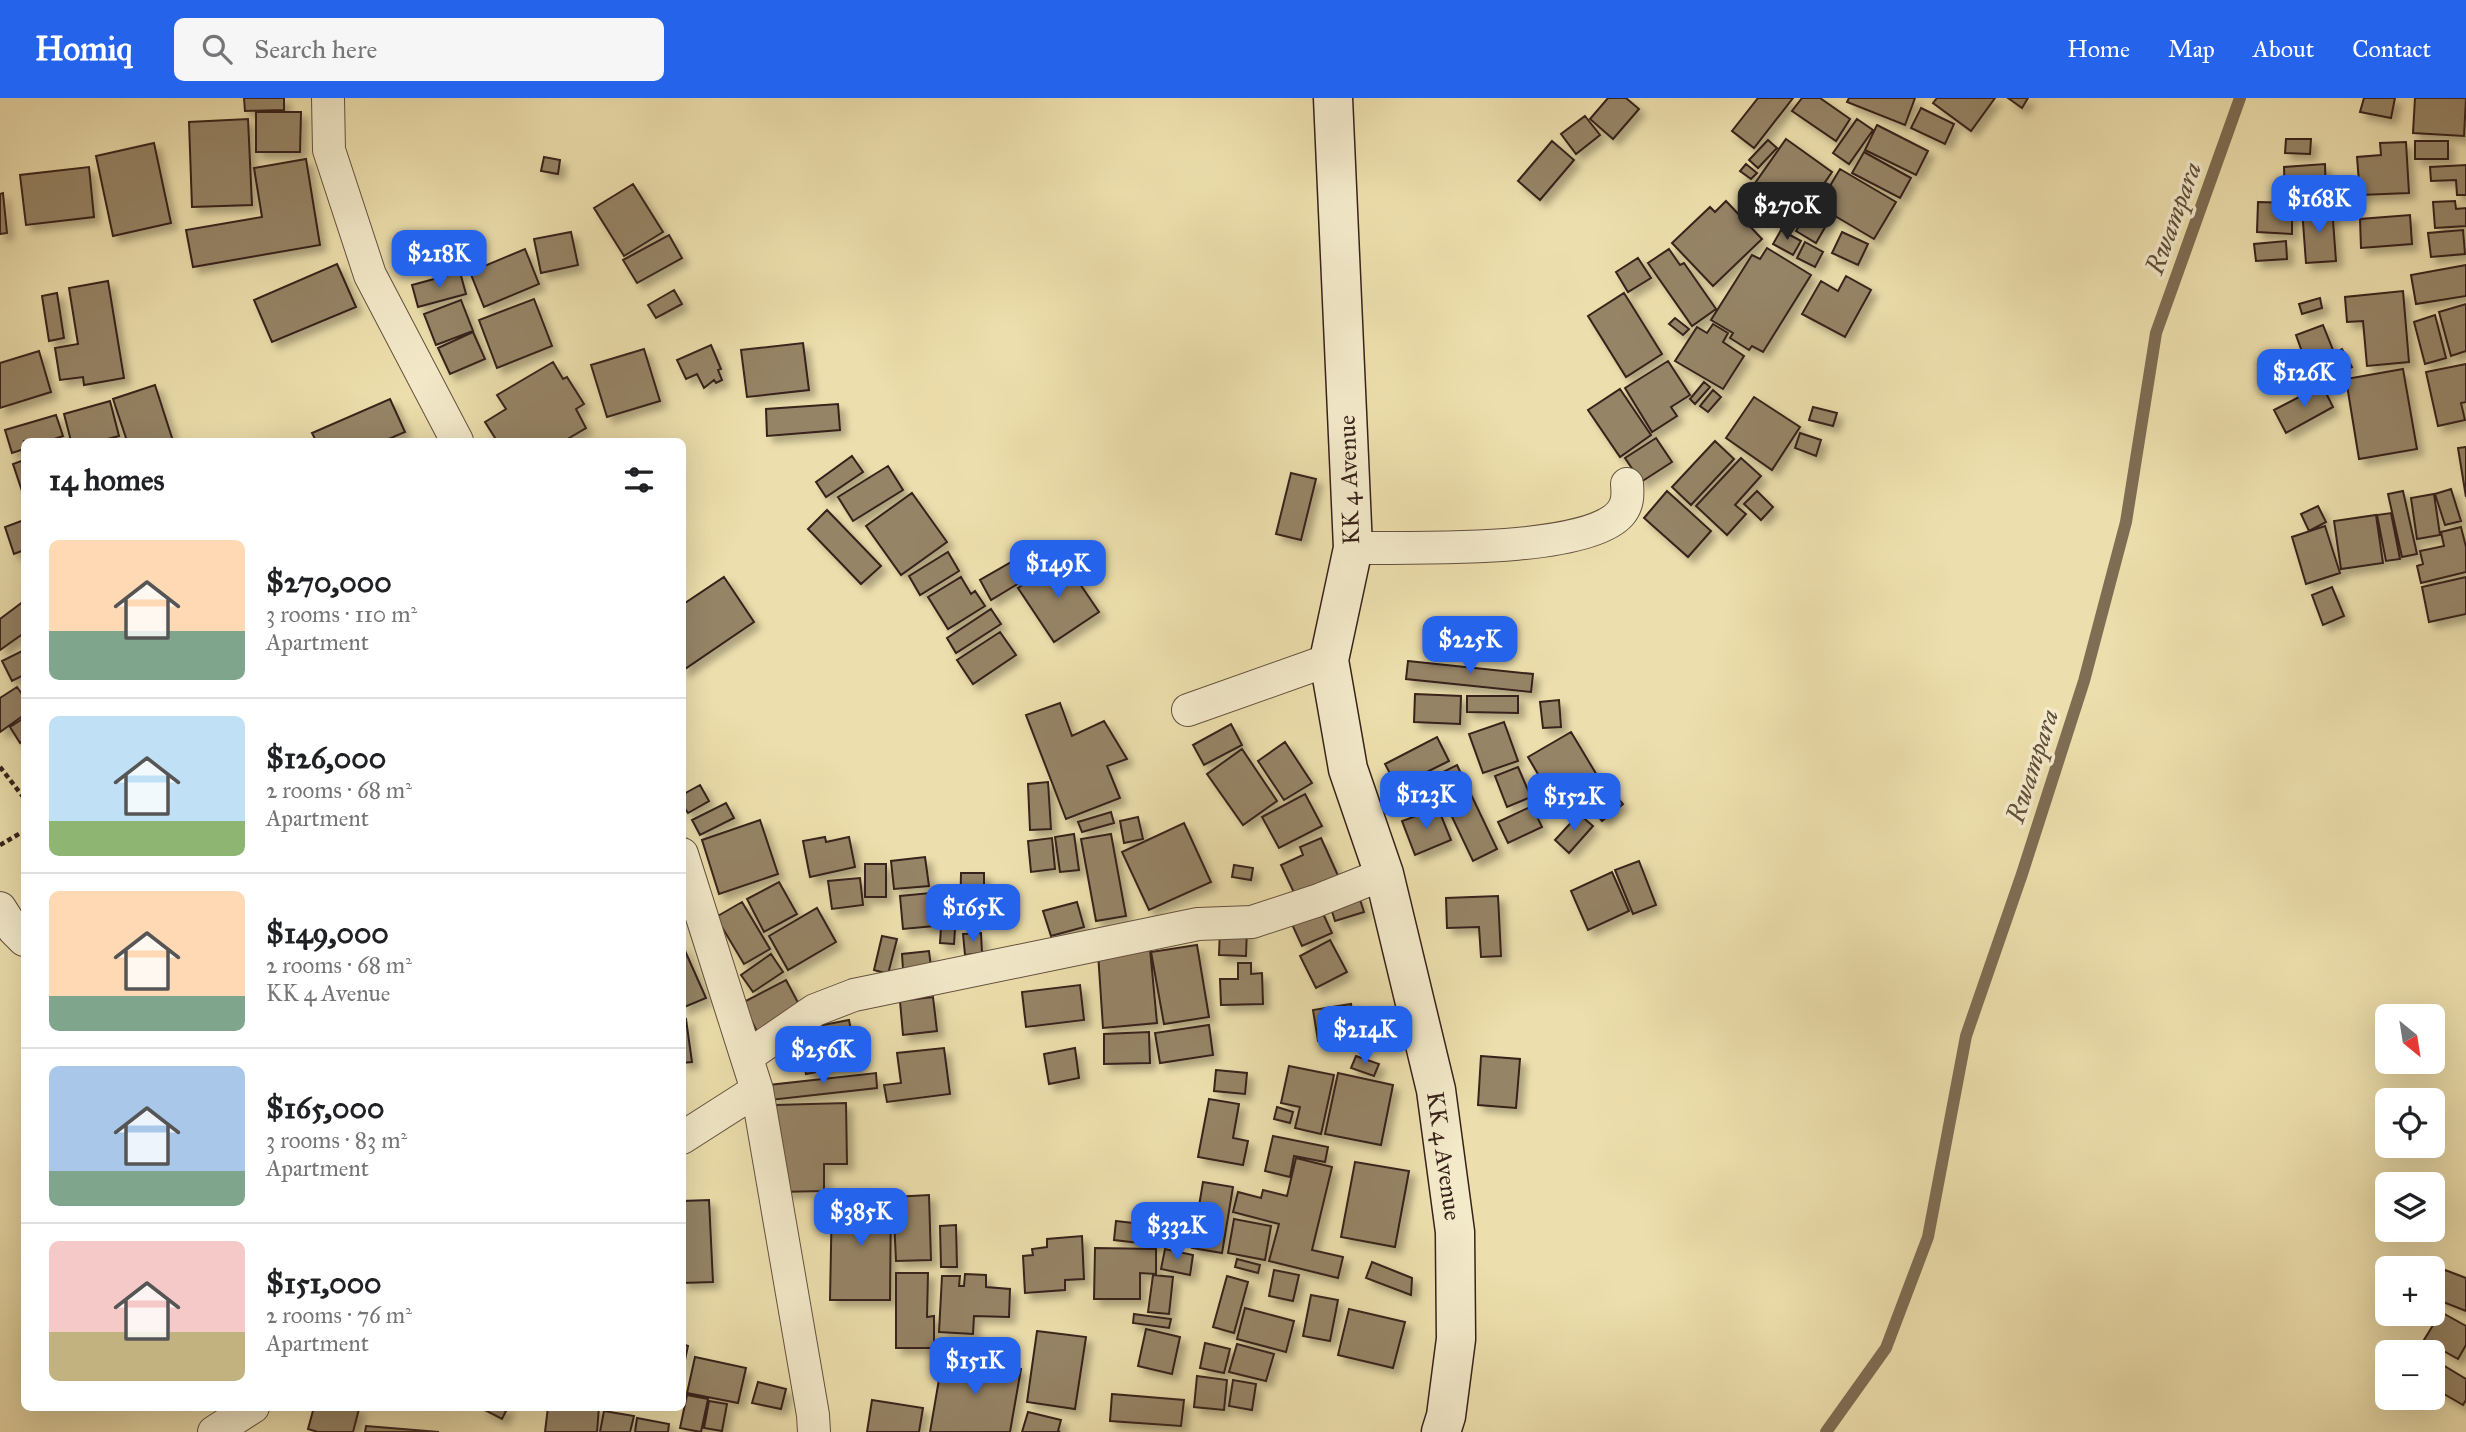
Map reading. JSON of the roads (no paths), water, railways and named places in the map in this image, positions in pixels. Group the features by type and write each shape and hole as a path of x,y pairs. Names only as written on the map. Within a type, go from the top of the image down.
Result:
{"main road":[{"name":"KK 4 Avenue","path":"1333,98 1353,548 1329,660 1348,769 1384,874 1436,1090 1455,1232 1456,1339 1446,1416 1441,1432"}],"street":[{"path":"328,98 329,150 370,275 455,438"},
{"path":"1353,548 1515,545 1566,538 1596,528 1620,514 1628,497 1627,484"},
{"path":"1188,710 1329,660"},
{"path":"686,866 757,1090 798,1319 814,1432"},
{"path":"748,1056 815,1010 854,995 1198,924 1252,922 1317,901 1384,874"},
{"path":"0,908 21,937"},
{"path":"686,1135 757,1090"},
{"path":"214,1432 247,1411"}],"waterway":[{"name":"Rwampara","path":"1826,1432 1886,1348 1928,1237 1966,1036 2084,681 2126,522 2156,333 2240,98"}]}
